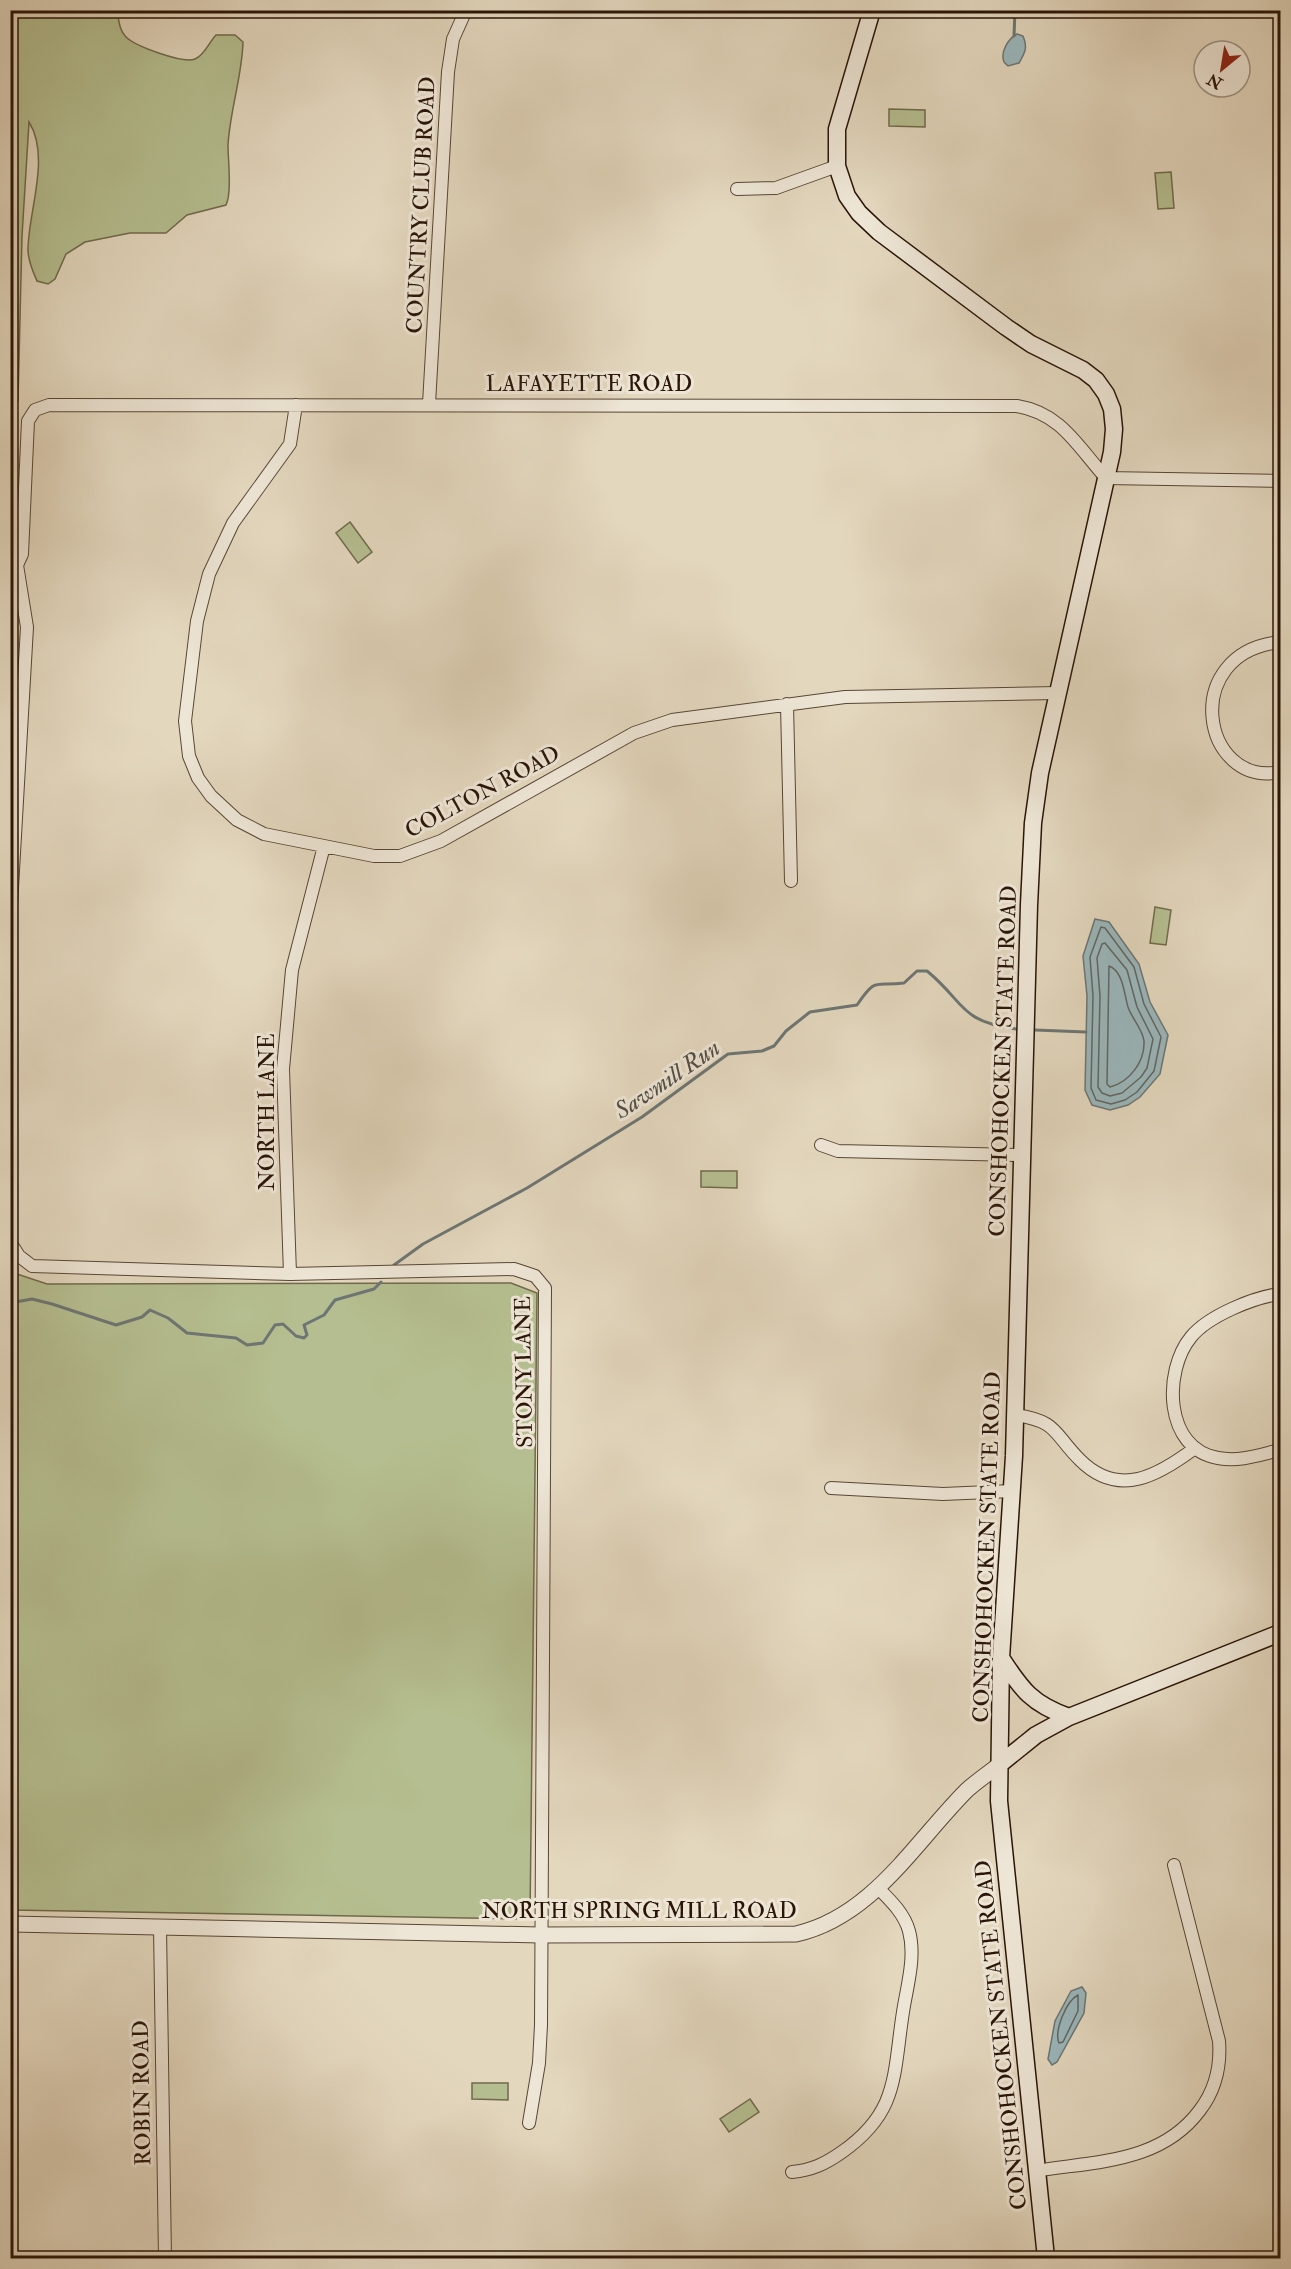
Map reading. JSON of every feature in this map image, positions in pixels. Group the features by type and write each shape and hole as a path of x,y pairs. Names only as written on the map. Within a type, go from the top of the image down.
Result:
{"main road":[{"name":"CONSHOHOCKEN STATE ROAD","path":"872,10 840,116 836,142 837,166 843,186 853,205 879,232 1014,334 1077,366 1096,380 1109,400 1113,419 1113,441 1106,478 1040,773 1033,823 1015,1415 1001,1658 999,1801 1046,2259"},
{"name":"NORTH SPRING MILL ROAD","path":"1000,1764 1036,1735 1069,1716 1281,1633"},
{"path":"1001,1658 1031,1698 1048,1709 1069,1716"}],"street":[{"name":"COUNTRY CLUB ROAD","path":"429,404 448,72 453,39 466,10"},
{"path":"737,189 776,188 837,166"},
{"name":"LAFAYETTE ROAD","path":"14,567 22,554 27,428 35,410 49,405 1017,406 1039,411 1054,419 1106,478"},
{"name":"COLTON ROAD","path":"296,405 290,444 233,523 209,574 197,621 185,721 186,736 198,778 224,811 264,834 386,857 413,852 441,841 652,725 693,716 876,696 1057,693"},
{"path":"1106,478 1281,481"},
{"path":"10,920 27,627 14,567"},
{"path":"1281,642 1250,649 1237,657 1218,680 1212,703 1212,721 1218,740 1230,756 1250,771 1271,774 1281,772"},
{"path":"787,704 790,881"},
{"name":"NORTH LANE","path":"290,1274 283,1069 292,970 324,846"},
{"path":"821,1145 837,1151 1022,1155"},
{"name":"STONY LANE","path":"10,1242 19,1256 32,1266 290,1274 514,1269 534,1276 545,1288 540,1935"},
{"path":"1281,1294 1217,1316 1202,1325 1181,1351 1172,1389 1174,1409 1181,1430 1195,1448 1215,1458 1241,1460 1281,1450"},
{"path":"1015,1415 1035,1418 1046,1423 1088,1467 1120,1480 1138,1480 1157,1474 1195,1448"},
{"path":"831,1488 943,1494 1012,1491"},
{"name":"NORTH SPRING MILL ROAD","path":"10,1924 540,1935 796,1934 819,1927 842,1916 877,1887 967,1791 1000,1764"},
{"path":"1036,2171 1136,2154 1158,2148 1186,2127 1202,2109 1214,2086 1220,2064 1217,2029 1174,1865"},
{"path":"792,2172 815,2169 863,2136 880,2117 890,2092 910,1968 911,1942 902,1914 877,1887"},
{"name":"ROBIN ROAD","path":"160,1927 165,2259"},
{"path":"529,2122 540,2044 540,1935"}],"green space":[{"path":"10,11 117,11 121,28 131,41 180,59 189,60 198,57 216,35 235,35 243,42 241,68 229,132 229,185 226,205 187,215 166,233 130,233 85,242 66,254 55,279 48,284 37,281 28,254 38,168 38,151 29,122 22,236 18,401 10,399"},
{"path":"889,109 925,110 925,127 889,126"},
{"path":"1171,172 1174,208 1158,209 1155,173"},
{"path":"350,522 372,552 358,563 336,533"},
{"path":"1155,907 1171,910 1166,945 1150,943"},
{"path":"701,1171 737,1171 737,1188 701,1187"},
{"path":"11,1272 47,1284 511,1283 537,1293 530,1919 11,1910"},
{"path":"472,2083 508,2083 508,2100 472,2099"},
{"path":"750,2099 759,2112 729,2132 720,2119"}],"water":[{"path":"1017,34 1023,36 1025,50 1019,63 1008,66 1003,58 1004,50 1008,42"},
{"path":"1095,919 1109,922 1139,964 1150,1002 1168,1035 1160,1074 1140,1097 1128,1105 1110,1110 1092,1105 1085,1090 1087,996 1083,956"},
{"path":"1082,1987 1086,1993 1084,2013 1057,2062 1052,2065 1048,2059 1055,2021 1071,1991"}],"waterway":[{"path":"1014,36 1015,10"},
{"name":"Sawmill Run","path":"394,1265 423,1244 527,1188 642,1117 728,1054 762,1051 774,1046 786,1031 810,1012 857,1005 873,986 904,983 917,971 927,971 973,1016 997,1026 1016,1029"},
{"name":"Sawmill Run","path":"1035,1030 1086,1032"},
{"name":"Sawmill Run","path":"10,1303 32,1299 116,1325 142,1317 150,1310 168,1318 187,1333 236,1338 247,1345 263,1343 275,1325 283,1324 296,1336 304,1338 307,1335 304,1325 324,1315 335,1300 374,1289 381,1282"}]}
